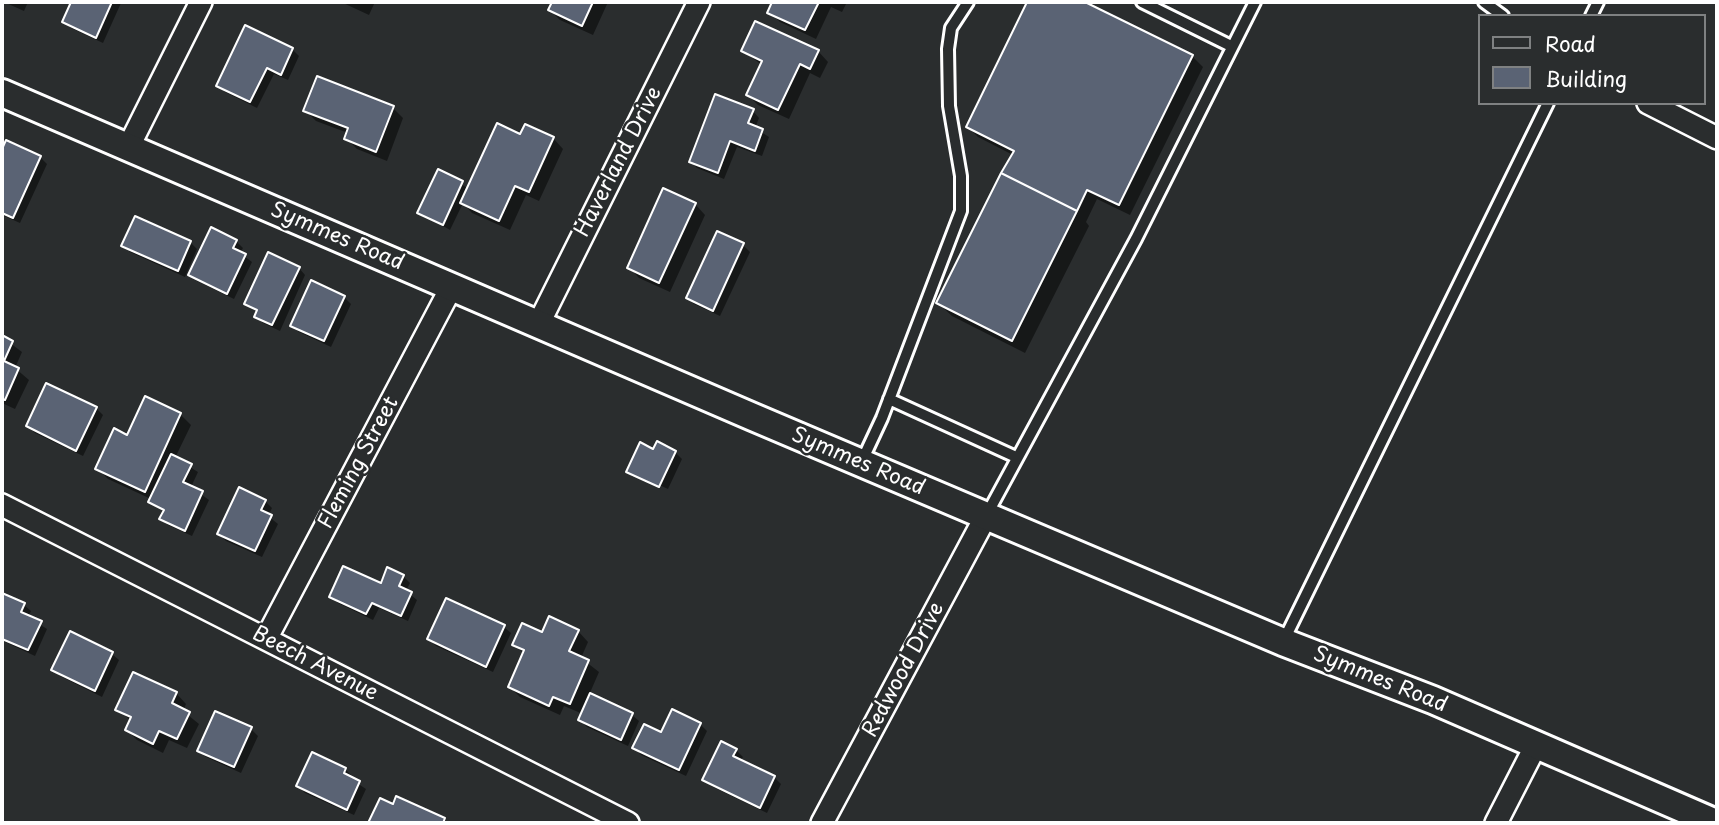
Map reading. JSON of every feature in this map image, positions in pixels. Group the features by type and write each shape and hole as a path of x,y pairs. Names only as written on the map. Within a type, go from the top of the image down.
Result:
{"street":[{"path":"128,148 201,2"},
{"name":"Haverland Drive","path":"539,323 699,2"},
{"name":"Symmes Road","path":"2,93 861,463 1283,642 1433,700 1716,823"},
{"path":"1652,105 1717,138"},
{"name":"Fleming Street","path":"266,639 452,286"},
{"name":"Beech Avenue","path":"2,505 628,823"},
{"name":"Redwood Drive","path":"822,823 986,516"},
{"path":"1496,823 1536,745"}],"lane":[{"path":"861,463 889,399 961,211 961,176 949,106 948,49 951,28 968,2"},
{"path":"1142,2 1231,46"},
{"path":"986,516 1136,239 1255,2"},
{"path":"1484,2 1500,14"},
{"path":"1283,642 1547,105"},
{"path":"889,399 1016,457"}],"building":[{"path":"71,2 112,2 96,38 62,22"},
{"path":"552,2 593,2 582,26 548,10"},
{"path":"772,2 819,2 805,30 767,13"},
{"path":"1027,2 1085,2 1193,55 1119,205 1087,190 1077,211 1001,173 1014,151 966,127"},
{"path":"755,21 819,50 810,69 800,64 778,110 746,95 762,61 741,51"},
{"path":"245,25 293,48 281,75 267,68 250,102 216,86"},
{"path":"317,76 394,106 376,152 344,139 348,128 303,111"},
{"path":"715,94 754,109 748,123 763,129 755,151 730,141 718,173 689,162"},
{"path":"497,123 520,134 525,124 554,137 529,192 515,186 499,221 460,203"},
{"path":"6,140 41,156 13,218 2,213 2,149"},
{"path":"438,169 463,181 443,225 417,213"},
{"path":"1001,173 1077,211 1012,341 936,303"},
{"path":"663,188 696,203 659,283 627,268"},
{"path":"135,216 191,241 178,271 121,246"},
{"path":"211,227 237,240 233,248 246,254 227,294 188,275"},
{"path":"717,231 744,243 713,311 686,298"},
{"path":"268,252 300,267 272,325 254,317 257,310 244,304"},
{"path":"311,280 345,296 324,341 290,326"},
{"path":"2,335 13,341 4,361 19,368 5,400 2,399"},
{"path":"46,383 97,407 76,451 26,426"},
{"path":"145,396 181,413 145,492 95,469 114,428 127,435"},
{"path":"657,441 676,451 659,487 626,472 640,442 653,449"},
{"path":"171,454 192,464 183,482 203,491 185,531 159,519 164,510 148,502"},
{"path":"239,487 266,500 261,510 272,515 255,551 217,534"},
{"path":"343,566 381,583 387,567 404,575 399,586 412,592 401,616 372,603 366,614 329,597"},
{"path":"2,593 25,603 21,612 42,621 28,650 2,639"},
{"path":"446,598 505,625 486,667 427,639"},
{"path":"549,616 579,630 569,651 589,660 570,704 553,697 549,706 508,687 524,650 512,645 522,623 542,632"},
{"path":"70,631 113,652 95,691 51,670"},
{"path":"133,672 177,692 172,703 190,712 177,739 159,731 153,744 125,730 131,717 115,710"},
{"path":"590,693 633,713 621,740 578,720"},
{"path":"672,709 701,723 679,770 632,748 644,724 661,732"},
{"path":"215,711 252,727 234,767 197,751"},
{"path":"721,741 737,749 733,756 775,776 760,808 702,780"},
{"path":"312,752 346,768 344,773 360,781 347,810 296,786"},
{"path":"396,796 445,818 443,823 368,823 380,798 393,804"}]}
